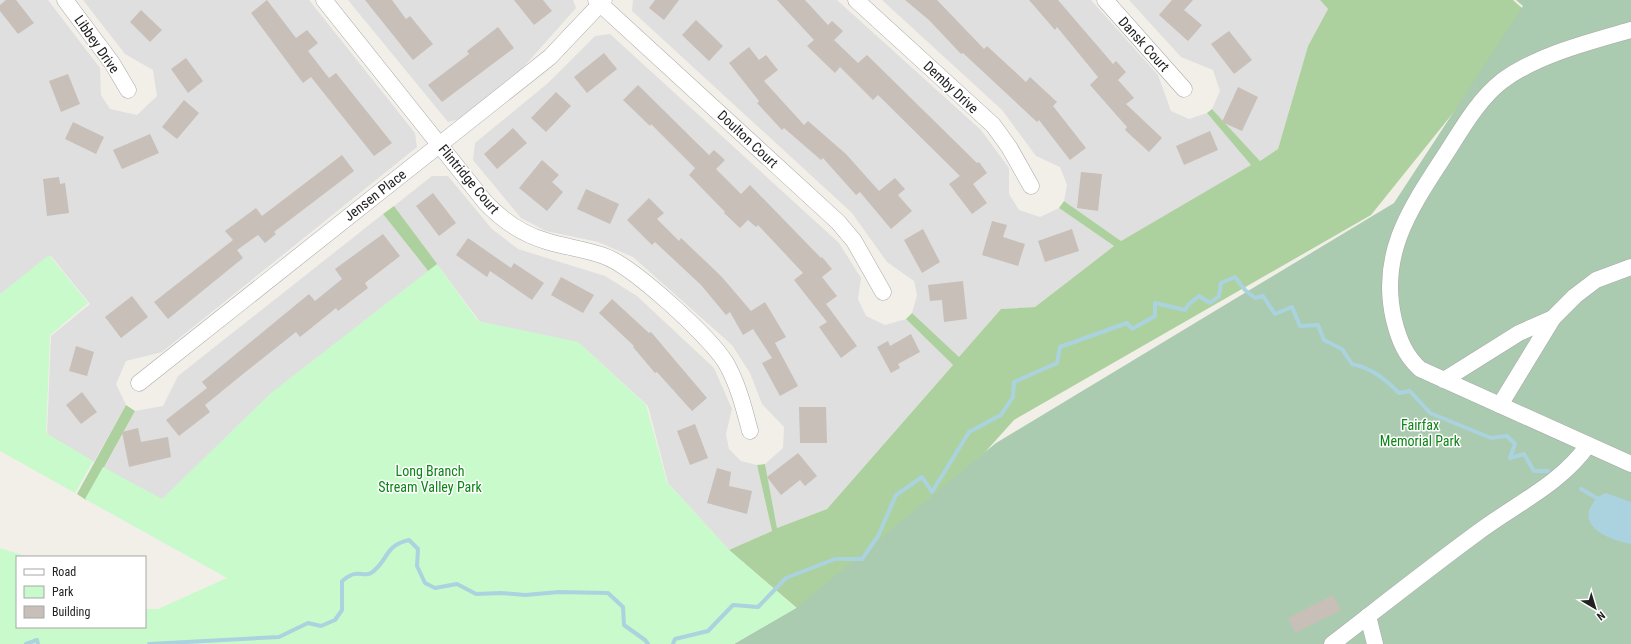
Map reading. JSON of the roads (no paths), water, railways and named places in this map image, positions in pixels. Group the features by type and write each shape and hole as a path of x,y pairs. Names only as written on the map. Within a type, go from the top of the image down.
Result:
{"street":[{"name":"Libbey Drive","path":"65,0 108,57 128,90"},
{"name":"Flintridge Court","path":"324,0 486,202 507,222 536,238 585,249 620,263 636,275 706,338 719,353 732,375 743,403 750,431"},
{"name":"Demby Drive","path":"856,0 993,125 1009,147 1031,186"},
{"name":"Dansk Court","path":"1105,0 1184,89"},
{"name":"Jensen Place","path":"139,382 550,57 600,1"},
{"name":"Doulton Court","path":"600,1 838,222 854,241 883,292"},
{"path":"1631,30 1558,53 1523,68 1500,82 1485,96 1473,112 1410,211 1396,242 1393,254 1390,286 1393,316 1402,346 1411,360 1420,369 1631,464"},
{"path":"1500,405 1554,318 1575,296 1585,288 1610,274 1631,267"},
{"path":"1444,380 1519,333 1554,318"},
{"path":"1332,644 1477,532 1552,481 1572,465 1588,445"},
{"path":"1368,616 1375,644"}],"water":[{"path":"1606,493 1631,502 1631,544 1608,537 1595,528 1590,522 1588,516 1590,508 1598,497"}],"waterway":[{"path":"673,644 675,639 708,631 733,605 758,607 786,578 835,559 862,559 878,536 896,495 922,477 932,492 969,432 1001,415 1013,397 1014,382 1057,363 1060,347 1127,323 1132,329 1155,316 1155,303 1185,310 1189,304 1199,296 1210,303 1219,296 1221,283 1235,277 1245,290 1255,298 1263,296 1275,314 1292,307 1300,326 1318,325 1324,340 1342,349 1352,364 1372,371 1389,383 1399,393 1410,391 1430,413 1491,438 1507,436 1515,444 1510,458 1524,454 1534,471 1548,471"},
{"path":"1581,489 1597,498"},
{"path":"149,644 279,637 308,623 321,626 335,620 342,610 342,581 353,574 371,573 381,564 390,550 395,546 409,540 418,549 417,566 425,583 435,588 457,584 476,594 501,593 525,595 559,592 608,593 623,607 624,625 645,640 648,644"},
{"path":"26,644 37,640 38,644"}],"park label":[{"name":"Fairfax Memorial Park","path":"1420,434"},
{"name":"Long Branch Stream Valley Park","path":"430,480"}]}
